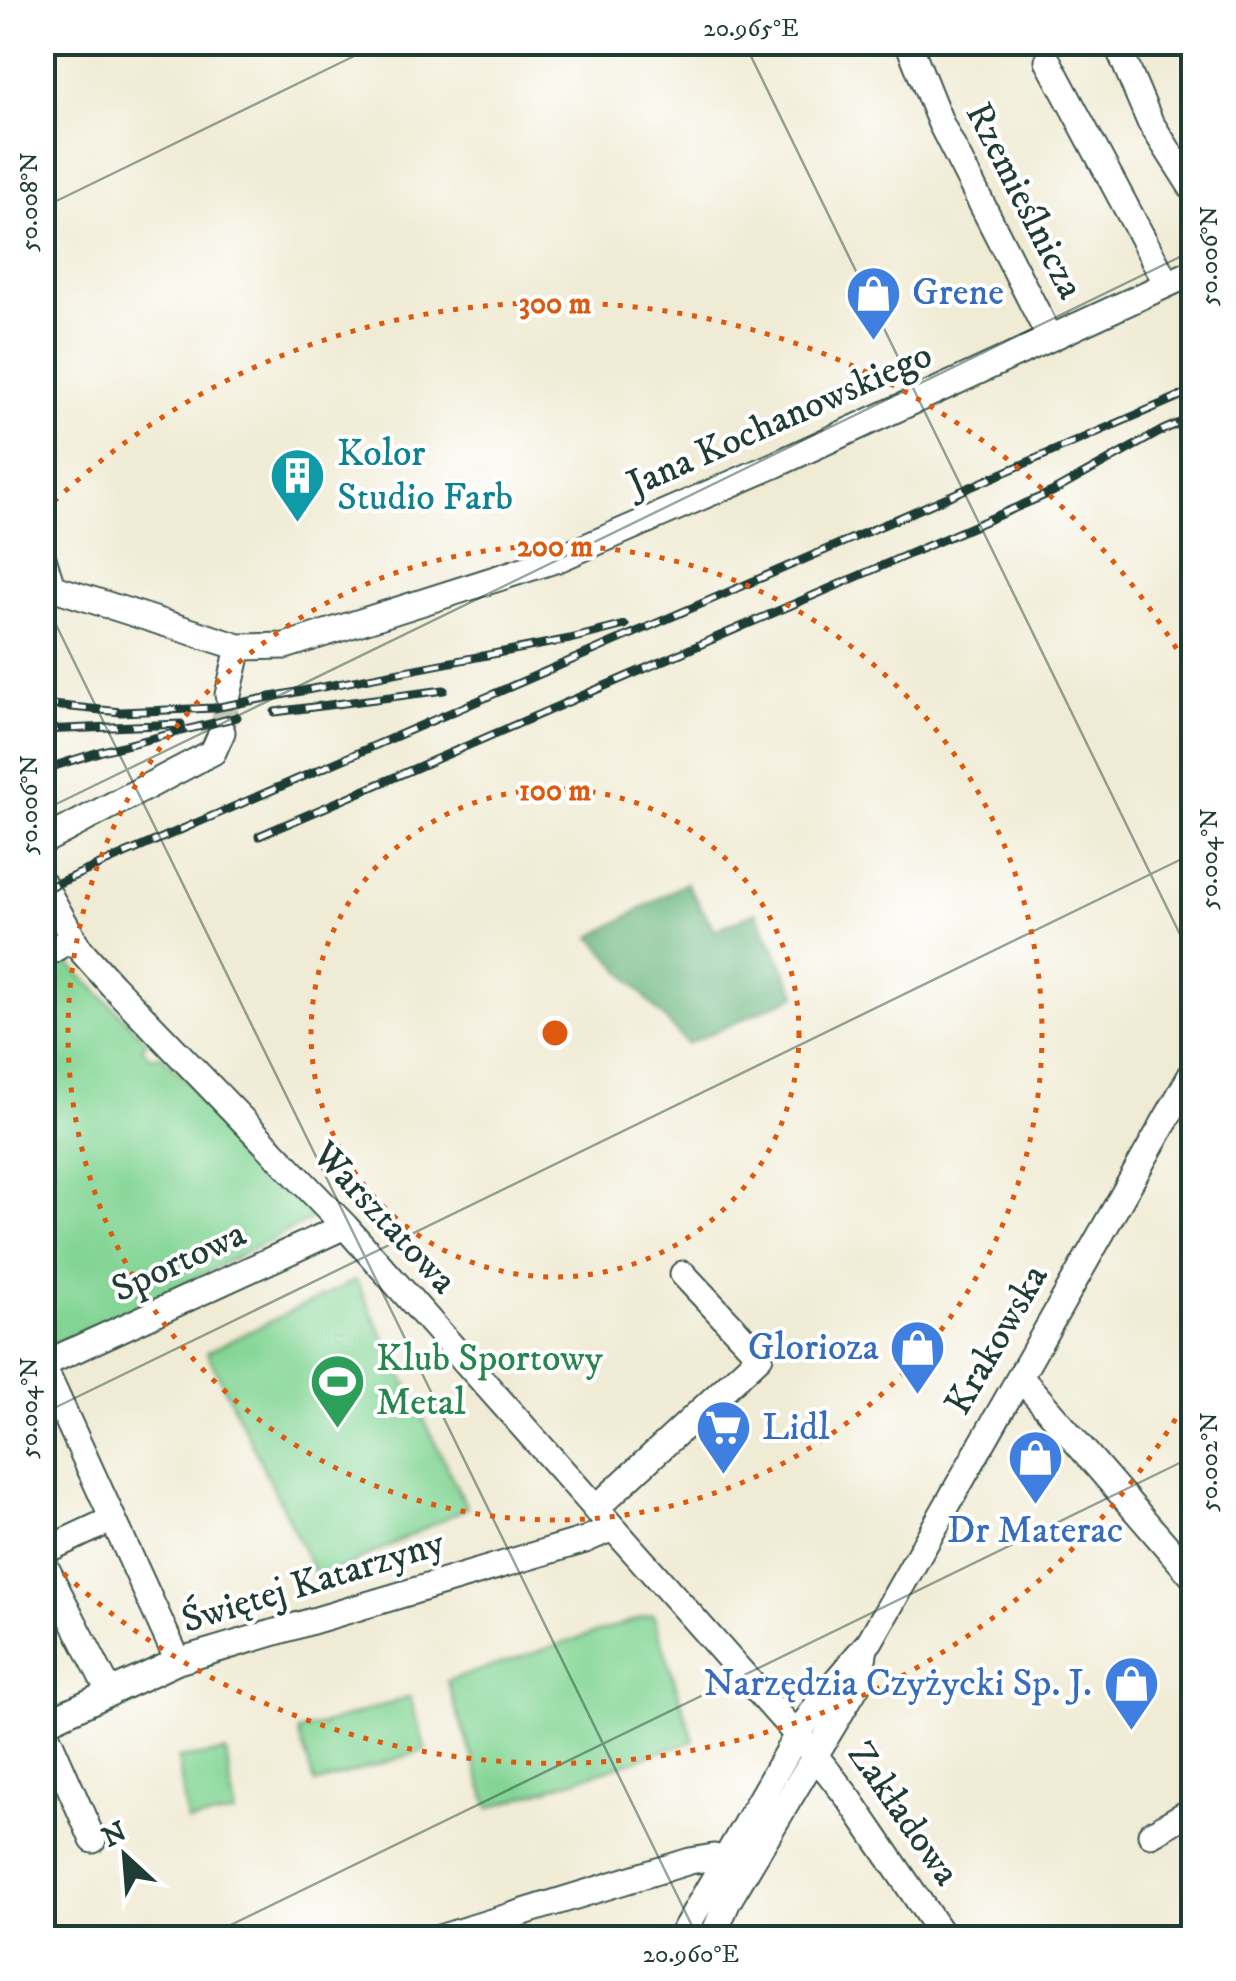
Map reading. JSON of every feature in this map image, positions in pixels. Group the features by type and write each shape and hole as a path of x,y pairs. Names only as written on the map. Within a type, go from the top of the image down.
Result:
{"street":[{"name":"Rzemieślnicza","path":"908,42 966,174 1050,338"},
{"path":"1116,42 1150,122 1194,191"},
{"path":"1048,61 1167,284"},
{"name":"Jana Kochanowskiego","path":"47,586 239,647 285,646 558,558 726,486 1194,272"},
{"path":"42,555 47,586"},
{"path":"228,696 239,647"},
{"path":"42,842 213,752 222,732"},
{"name":"Warsztatowa","path":"42,882 73,938 112,986 345,1226 806,1744"},
{"path":"42,956 73,938"},
{"name":"Krakowska","path":"712,1938 806,1744 824,1695 865,1648 1194,1070"},
{"name":"Sportowa","path":"43,1365 345,1226"},
{"path":"604,1519 760,1356 682,1274"},
{"path":"43,1365 178,1661"},
{"path":"1020,1377 1194,1578"},
{"path":"110,1694 42,1556 113,1519"},
{"name":"Świętej Katarzyny","path":"42,1724 178,1661 585,1540 604,1519"},
{"path":"42,1724 94,1840"},
{"name":"Krakowska","path":"680,1938 724,1861 806,1744"},
{"name":"Zakładowa","path":"806,1744 850,1800 944,1938"},
{"path":"1151,1834 1194,1809"},
{"path":"439,1938 690,1861 714,1857 724,1861"}],"green space":[{"path":"686,883 715,930 756,912 797,995 687,1044 592,937"},
{"path":"68,962 147,1041 142,1048 151,1058 161,1055 316,1217 160,1296 49,1346 42,1334 43,973"},
{"name":"Klub Sportowy Metal","path":"356,1280 467,1508 318,1580 207,1352"},
{"path":"653,1614 694,1741 489,1808 447,1681"},
{"path":"410,1697 426,1750 315,1784 298,1732"},
{"path":"226,1752 235,1814 187,1822 178,1759"}],"tunnel":[{"path":"222,732 228,695"}],"railway":[{"path":"42,890 1194,390"},
{"path":"259,836 1052,492 1194,417"},
{"path":"42,704 121,712 214,708 625,625"},
{"path":"275,712 444,690"},
{"path":"42,770 237,717"},
{"path":"42,730 181,724"}],"place":[{"name":"Grene","path":"873,342"},
{"name":"Kolor Studio Farb","path":"298,525"},
{"name":"Glorioza","path":"918,1397"},
{"name":"Klub Sportowy Metal","path":"337,1430"},
{"name":"Lidl","path":"723,1477"},
{"name":"Dr Materac","path":"1035,1507"},
{"name":"Narzędzia Czyżycki Sp. J.","path":"1131,1733"}]}
